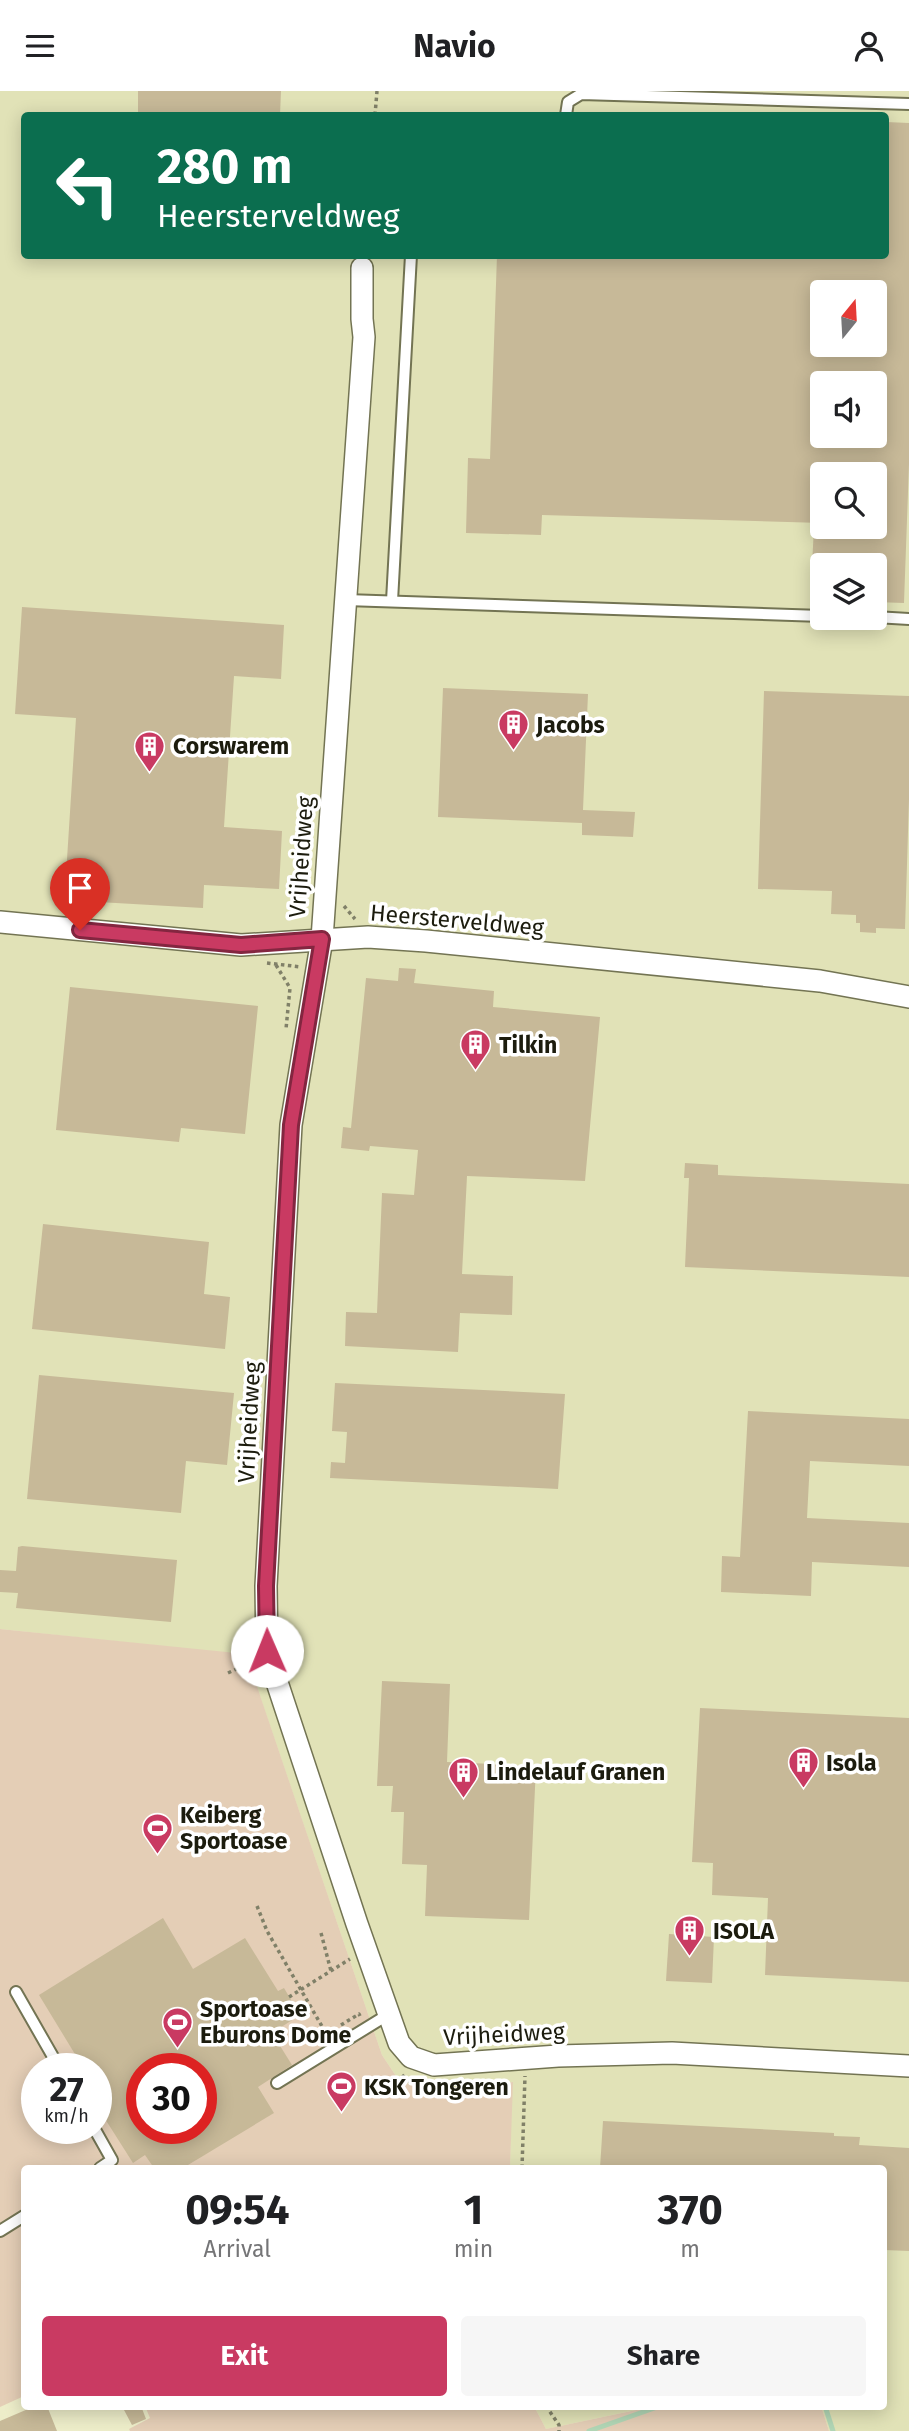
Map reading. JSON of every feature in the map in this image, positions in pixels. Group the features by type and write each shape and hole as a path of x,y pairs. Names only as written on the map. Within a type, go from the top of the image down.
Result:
{"street":[{"name":"Vrijheidweg","path":"362,268 364,337 322,939 291,1125 266,1586 267,1651 399,2043 411,2057 434,2065 525,2069 672,2053 909,2066"},
{"name":"Heersterveldweg","path":"0,922 241,945 368,937 426,941 820,981 909,997"}],"lane":[{"path":"566,112 568,102 581,94 909,104"},
{"path":"392,601 411,259"},
{"path":"346,600 810,616"},
{"path":"887,618 909,619"},
{"path":"16,1992 51,2053"},
{"path":"277,2083 389,2014"},
{"path":"103,2144 112,2160 104,2165"},
{"path":"0,2231 21,2218"}],"path":[{"path":"375,112 377,91"},
{"path":"276,965 290,988 286,1029"},
{"path":"257,1906 267,1931 327,2035"},
{"path":"321,1933 331,1971"},
{"path":"289,1997 367,1948"},
{"path":"394,2067 410,2082 443,2085"},
{"path":"525,2069 537,2078"},
{"path":"522,2165 525,2069"},
{"path":"549,2410 559,2425 559,2431"}],"shaded area":[{"path":"0,91 909,91 909,2431 829,2431 822,2410 887,2410 887,2165 510,2165 512,2082 422,2090 398,2079 382,2055 246,1655 0,1629"},
{"name":"Keiberg Sportoase","path":"0,1629 246,1654 382,2055 398,2079 422,2090 513,2082 510,2165 21,2165 21,2397 0,2407"},
{"path":"147,2410 536,2410 546,2429 636,2410 822,2410 829,2431 130,2431 129,2429 150,2418"},
{"path":"536,2410 636,2410 546,2429"}],"building":[{"path":"138,91 281,91 280,112 138,112"},
{"path":"889,122 909,123 909,464 904,603 887,602 887,553 813,553 813,539 887,539 887,462 810,462 810,523 542,515 541,535 466,533 468,458 490,459 497,259 889,259"},
{"name":"Corswarem","path":"22,607 284,625 281,679 234,676 224,827 282,831 279,889 204,885 203,908 81,901 81,876 66,875 76,718 15,714"},
{"name":"Jacobs","path":"443,688 588,694 583,810 635,812 633,837 582,835 582,823 438,817"},
{"path":"764,691 909,696 905,929 876,928 876,933 860,932 856,915 831,914 832,891 758,889"},
{"name":"Tilkin","path":"399,968 416,969 414,983 494,991 493,1007 600,1017 585,1181 467,1176 462,1274 513,1276 512,1315 460,1313 458,1352 345,1346 346,1312 377,1313 382,1193 414,1195 418,1150 370,1146 369,1151 341,1148 343,1127 351,1128 366,978 398,981"},
{"path":"70,987 258,1006 245,1134 181,1128 179,1142 56,1130"},
{"path":"685,1163 718,1165 718,1175 909,1184 909,1277 685,1267 689,1178 684,1178"},
{"path":"43,1224 209,1242 204,1294 230,1297 225,1349 32,1329"},
{"path":"39,1375 234,1393 227,1465 186,1461 181,1513 27,1499"},
{"path":"335,1383 565,1394 558,1489 330,1478 331,1462 345,1463 347,1432 332,1431"},
{"path":"748,1411 909,1419 909,1466 810,1461 807,1518 909,1523 909,1567 812,1562 811,1596 721,1592 722,1556 740,1557"},
{"path":"18,1547 177,1560 171,1622 16,1608 18,1593 0,1592 0,1570 16,1571"},
{"name":"Lindelauf Granen","path":"382,1681 450,1684 447,1762 536,1766 529,1920 425,1916 427,1865 402,1864 404,1812 391,1812 393,1786 377,1786"},
{"name":"Isola","path":"700,1708 909,1718 909,1982 765,1975 768,1898 712,1895 713,1863 692,1862"},
{"name":"Sportoase Eburons Dome","path":"163,1918 193,1969 245,1938 278,1991 284,1988 300,2015 272,2033 292,2065 258,2087 274,2113 188,2165 152,2165 145,2155 133,2163 112,2130 112,2053 74,2053 39,1995"},
{"name":"ISOLA","path":"669,1934 714,1937 712,1983 666,1981"},
{"path":"603,2121 834,2133 834,2136 860,2137 859,2145 909,2148 909,2251 887,2250 887,2165 600,2165"},
{"path":"26,2410 49,2410 57,2431 0,2431 0,2421"},
{"path":"124,2410 143,2410 146,2419 132,2425"}],"waterway":[{"path":"589,2431 649,2410"},
{"path":"826,2410 833,2431"}],"place":[{"name":"Jacobs","path":"513,752"},
{"name":"Corswarem","path":"150,773"},
{"name":"Tilkin","path":"476,1072"},
{"name":"Isola","path":"803,1790"},
{"name":"Lindelauf Granen","path":"463,1799"},
{"name":"Keiberg Sportoase","path":"157,1855"},
{"name":"ISOLA","path":"690,1958"},
{"name":"Sportoase Eburons Dome","path":"177,2049"},
{"name":"KSK Tongeren","path":"341,2114"}],"route":[{"path":"80,930 241,945 322,939 291,1125 266,1586 267,1651"}]}
